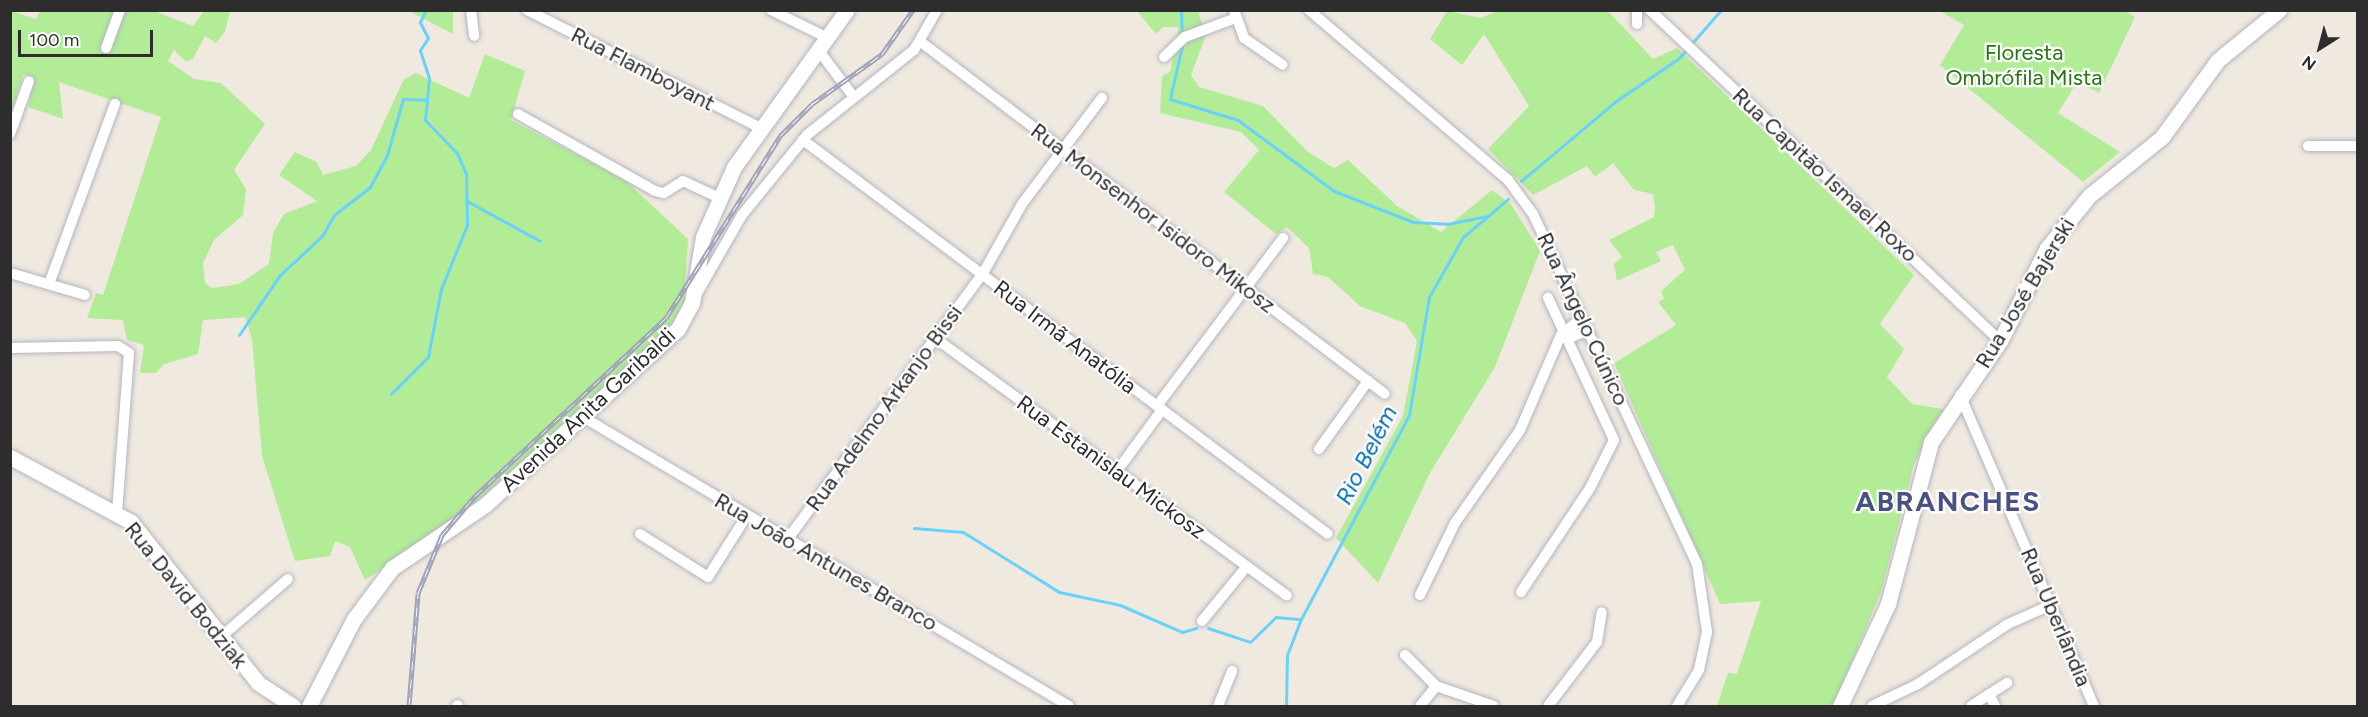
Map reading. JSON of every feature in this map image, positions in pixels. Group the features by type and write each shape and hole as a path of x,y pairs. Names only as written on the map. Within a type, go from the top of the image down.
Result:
{"main road":[{"name":"Avenida Anita Garibaldi","path":"309,706 354,619 392,568 476,511 669,340 692,303 703,237 719,198 759,127 824,45 846,10"},
{"name":"Rua José Bajerski","path":"1840,706 1888,604 1926,456 1960,395 2000,340 2047,248 2075,210 2153,146 2218,60 2279,10"},
{"name":"Rua David Bodziak","path":"10,457 117,512 138,528 258,683 293,706"}],"street":[{"path":"106,48 120,10"},
{"path":"471,10 474,36"},
{"name":"Rua Flamboyant","path":"527,10 759,127"},
{"path":"771,10 824,45 853,96"},
{"path":"692,303 742,215 803,140 853,96 921,42 937,10"},
{"name":"Rua Ângelo Cúnico","path":"1309,10 1516,188 1588,330 1702,583 1704,650 1677,706"},
{"path":"1636,24 1637,10"},
{"name":"Rua Capitão Ismael Roxo","path":"1650,10 2000,340"},
{"path":"1164,57 1185,37 1233,15 1251,46 1282,64"},
{"name":"Rua Monsenhor Isidoro Mikosz","path":"921,42 1386,394"},
{"path":"10,134 29,81"},
{"name":"Rua Adelmo Arkanjo Bissi","path":"787,540 982,275 1016,213 1102,98"},
{"path":"49,284 115,104"},
{"path":"518,114 655,191 664,193 683,181 719,198"},
{"name":"Rua Irmã Anatólia","path":"803,140 1328,534"},
{"path":"2308,146 2358,146"},
{"path":"1117,471 1159,408 1283,238"},
{"path":"10,273 86,295"},
{"path":"1521,592 1590,488 1614,440 1574,351 1561,334 1548,298"},
{"path":"1420,595 1466,506 1520,430 1561,334 1582,318"},
{"path":"1561,334 1572,337 1588,330"},
{"name":"Rua Estanislau Mickosz","path":"935,338 1287,596"},
{"path":"10,348 126,350 130,358 117,512"},
{"path":"1319,449 1368,381"},
{"name":"Rua Uberlândia","path":"1960,395 2094,706"},
{"name":"Rua João Antunes Branco","path":"583,417 746,517 1069,706"},
{"path":"640,534 708,577 746,517"},
{"path":"1202,621 1247,566"},
{"path":"222,636 288,579"},
{"path":"1872,706 1918,684 2008,624 2051,605"},
{"path":"1548,706 1597,642 1602,612"},
{"path":"1405,655 1436,686 1494,706"},
{"path":"1218,706 1232,671"},
{"path":"1971,706 2007,683"},
{"path":"1420,706 1436,686"},
{"path":"1989,694 1995,706"}],"green space":[{"name":"Floresta Ombrófila Mista","path":"2124,10 2135,17 2099,93 2077,82 2058,113 2120,152 2083,182 1940,65 1964,25 1940,11"},
{"path":"11,11 36,19 40,11 154,11 193,26 204,11 230,11 225,32 216,43 205,36 193,59 186,62 174,50 168,61 194,79 221,83 265,124 234,170 246,189 243,215 214,240 203,263 205,283 212,288 239,284 269,264 273,233 284,214 317,201 279,175 295,152 317,162 323,175 356,166 371,150 404,79 416,73 469,98 485,54 525,71 511,120 625,180 688,239 684,302 672,324 623,372 463,514 365,580 350,547 335,541 330,556 295,561 262,456 252,339 245,317 203,320 198,354 164,364 156,373 140,373 144,345 127,340 123,320 87,318 96,293 103,295 161,117 59,82 63,119 28,107 34,79 23,74 11,114"},
{"path":"409,11 453,11 453,34"},
{"path":"1137,11 1198,11 1206,35 1191,75 1199,87 1263,106 1308,152 1334,168 1348,160 1397,206 1441,232 1492,190 1511,204 1540,251 1495,367 1430,473 1378,583 1336,538 1403,416 1417,341 1405,323 1360,306 1328,277 1313,274 1309,248 1287,227 1276,234 1224,192 1259,150 1241,132 1160,113 1162,76 1170,72 1179,27 1163,27 1156,34"},
{"path":"1447,11 1481,18 1497,11 1608,11 1653,59 1677,48 1914,275 1880,324 1904,349 1887,377 1912,404 1943,409 1914,464 1881,592 1833,706 1717,706 1728,673 1737,674 1761,601 1720,604 1614,363 1676,325 1658,302 1664,299 1661,291 1685,270 1673,245 1656,252 1661,261 1617,281 1614,264 1622,257 1609,240 1654,217 1655,206 1653,194 1634,190 1613,163 1595,177 1587,166 1533,195 1488,149 1529,106 1484,34 1462,65 1430,39"}],"waterway":[{"path":"391,394 428,357 441,289 467,225 466,174 457,153 425,120 429,78 420,50 428,38 420,22 426,10"},
{"path":"1181,10 1182,33"},
{"name":"Rio Belém","path":"1521,181 1616,101 1679,58 1721,10"},
{"path":"1182,46 1170,99 1238,120 1334,191 1413,222 1447,224 1487,216"},
{"path":"239,335 280,275 322,236 334,215 370,187 387,155 403,99 427,100"},
{"name":"Rio Belém","path":"1286,706 1287,655 1301,619 1409,415 1429,297 1463,237 1508,199"},
{"path":"467,201 540,241"},
{"path":"914,528 963,532 1059,592 1120,605 1182,632 1196,628"},
{"path":"1208,628 1250,642 1276,617 1301,619"}],"railway":[{"path":"409,706 418,593 442,535 475,496 666,318 780,136 812,104 882,54 913,10"}],"district":[{"name":"ABRANCHES","path":"1948,501"}]}
